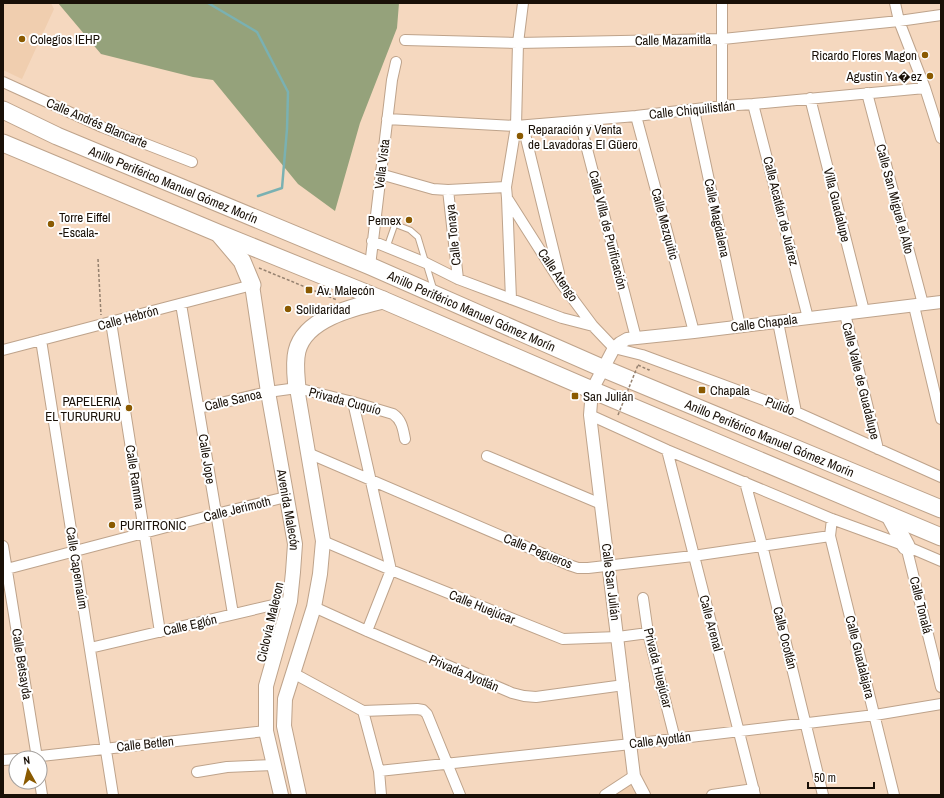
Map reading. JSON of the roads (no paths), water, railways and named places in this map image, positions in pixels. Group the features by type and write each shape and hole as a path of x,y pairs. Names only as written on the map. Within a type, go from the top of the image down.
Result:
{"highway":[{"name":"Anillo Periférico Manuel Gómez Morín","path":"3,110 57,136 370,266 602,368 941,509"},
{"name":"Anillo Periférico Manuel Gómez Morín","path":"3,143 383,300 941,537"},
{"name":"Avenida Malecón","path":"218,233 242,262 252,285"},
{"path":"297,388 295,366 297,350 304,337 316,325 330,317 356,307 383,300"},
{"path":"890,516 906,546"}],"main road":[{"name":"Avenida Malecón","path":"252,285 268,392 295,544 290,601 266,686 266,731 280,792"},
{"path":"297,388 323,541 320,574 314,607 286,699 284,726 299,795"}],"street":[{"path":"523,3 518,43 520,126 561,283"},
{"path":"722,3 722,106"},
{"path":"895,3 899,21 925,88 941,138"},
{"name":"Calle Mazamitla","path":"405,40 518,43 723,39 899,21 941,15"},
{"name":"Vella Vista","path":"370,266 387,119 396,62"},
{"name":"Calle Andrés Blancarte","path":"3,82 102,126 192,162"},
{"name":"Calle Chiquilistlán","path":"387,119 520,126 580,122 722,106 925,88"},
{"name":"Calle San Miguel el Alto","path":"867,93 918,305 941,419"},
{"name":"Villa Guadalupe","path":"810,98 864,311"},
{"name":"Calle Acatlán de Juárez","path":"753,104 808,318"},
{"name":"Calle Magdalena","path":"694,110 740,326"},
{"name":"Calle Mezquitic","path":"636,116 694,332"},
{"name":"Calle Villa de Purificación","path":"580,122 636,338"},
{"path":"511,299 506,187 520,126"},
{"path":"380,174 433,189 448,190 506,187"},
{"name":"Calle Tonaya","path":"448,190 458,279"},
{"name":"Calle Atengo","path":"507,198 561,283 593,326 614,348"},
{"path":"372,241 426,263 458,279 562,318 593,326"},
{"name":"Calle Hebrón","path":"3,350 252,285"},
{"name":"Calle Chapala","path":"614,348 627,339 941,302"},
{"name":"Calle Jope","path":"181,304 233,614"},
{"name":"Calle Valle de Guadalupe","path":"845,314 878,449"},
{"path":"778,322 796,412"},
{"name":"Calle Ramma","path":"106,323 144,533 160,632"},
{"name":"Calle Capernaúm","path":"41,340 113,795"},
{"path":"602,368 614,348"},
{"name":"Pulido","path":"614,348 642,355 796,412 941,478"},
{"name":"Calle San Julián","path":"602,368 592,390 590,415 634,776 644,795"},
{"name":"Privada Cuquío","path":"268,392 297,388 393,414 399,418 402,424 405,439"},
{"name":"Calle Sanoa","path":"198,408 268,392"},
{"path":"353,402 372,480 391,570 367,631"},
{"path":"590,415 667,450 832,519 906,546 941,561"},
{"name":"Calle Arenal","path":"667,450 693,556 755,792"},
{"name":"Calle Pegueros","path":"308,453 569,565 588,568 693,556 830,536"},
{"path":"487,456 601,504"},
{"name":"Calle Ocotlán","path":"745,482 762,545 823,795"},
{"name":"Calle Jerimoth","path":"5,569 286,497"},
{"name":"Calle Guadalajara","path":"832,519 830,536 894,795"},
{"name":"Calle Huejúcar","path":"323,541 563,639 574,640 618,637 648,633"},
{"name":"Calle Betsayda","path":"3,546 5,569 35,750"},
{"name":"Calle Tonalá","path":"906,546 941,687"},
{"name":"Privada Huejúcar","path":"643,598 648,633 675,738"},
{"name":"Calle Eglón","path":"90,648 290,601"},
{"name":"Privada Ayotlán","path":"314,607 512,693 536,697 624,685"},
{"path":"293,673 363,711 423,710 460,795"},
{"name":"Calle Ayotlán","path":"379,771 631,744 875,715 941,704"},
{"path":"363,711 379,771 382,795"},
{"name":"Calle Betlen","path":"48,755 266,731"},
{"path":"197,772 227,767 274,765"},
{"path":"605,795 634,776"},
{"path":"712,795 755,792"}],"lane":[{"path":"376,217 415,233 418,237 436,295"},
{"path":"387,247 395,224"}],"waterway":[{"path":"208,3 257,32 288,92 287,129 282,188 258,196"}],"place":[{"name":"Colegios IEHP","path":"22,39"},
{"name":"Ricardo Flores Magon","path":"925,55"},
{"name":"Agustin Ya�ez","path":"930,76"},
{"name":"Reparación y Venta de Lavadoras El Güero","path":"520,136"},
{"name":"Pemex","path":"409,220"},
{"name":"Torre Eiffel -Escala-","path":"51,224"},
{"name":"Av. Malecón","path":"309,290"},
{"name":"Solidaridad","path":"288,309"},
{"name":"Chapala","path":"702,390"},
{"name":"San Julián","path":"575,396"},
{"name":"PAPELERIA EL TURURURU","path":"129,408"},
{"name":"PURITRONIC","path":"112,525"}]}
